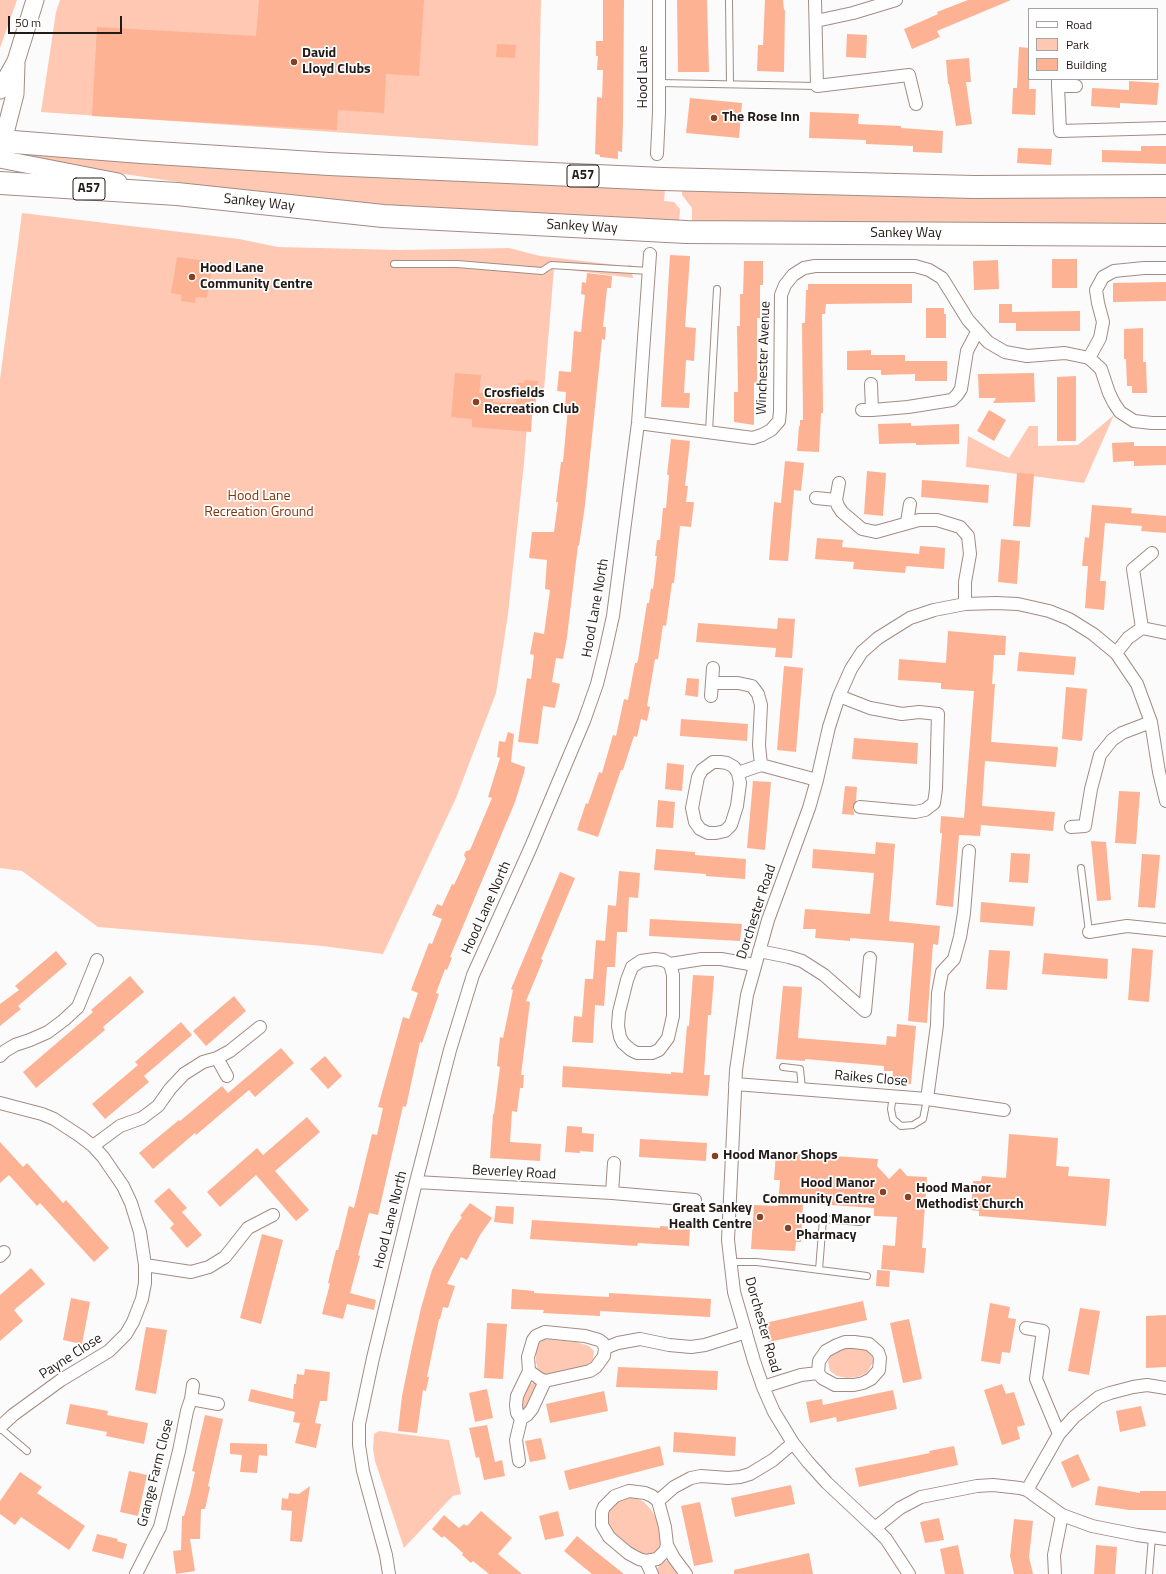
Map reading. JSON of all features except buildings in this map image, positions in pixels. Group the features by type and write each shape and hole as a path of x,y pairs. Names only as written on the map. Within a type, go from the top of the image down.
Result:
{"highway":[{"name":"A57","path":"1,149 141,152 329,164 672,179 966,186 1166,186"},
{"name":"Sankey Way","path":"0,183 177,194 383,216 686,232 1166,235"}],"street":[{"path":"0,90 16,62 34,0"},
{"name":"Hood Lane","path":"657,154 659,0"},
{"path":"815,0 817,86 909,74 916,104"},
{"path":"816,21 896,0"},
{"path":"1,149 15,94 16,62"},
{"path":"1076,86 1058,82 1060,131 1166,128"},
{"name":"A57","path":"1,149 177,194"},
{"name":"Hood Lane North","path":"389,1574 386,1554 362,1471 359,1445 359,1424 373,1358 416,1182 450,1050 473,975 565,766 597,684 613,616 638,423 650,254"},
{"name":"Winchester Avenue","path":"638,423 709,431 753,438 771,430 779,421 780,411 781,295 785,285 793,275 804,268 815,266 915,266 929,270 942,278 968,320 978,332 988,342 1005,352 1027,356 1065,353 1089,358"},
{"path":"1166,268 1144,268 1114,271 1103,277 1096,290 1103,322 1100,338 1089,358 1101,369 1109,393 1120,412 1134,421 1166,423"},
{"path":"871,384 867,410 908,407 952,400 957,396 961,389 967,351 978,332"},
{"path":"839,483 836,500 838,506 842,512 862,529 876,532 907,522 919,520 937,520 960,527 968,536 970,554 965,582 965,604"},
{"path":"816,498 836,500"},
{"path":"907,522 910,504"},
{"path":"1142,628 1133,569 1152,553"},
{"name":"Dorchester Road","path":"909,1574 895,1551 875,1528 827,1483 808,1462 793,1443 777,1417 763,1387 746,1332 734,1292 730,1262 728,1224 735,1084 742,1018 772,906 801,831 817,780 829,727 839,696 851,669 862,652 878,638 910,618 934,610 965,604 1018,604 1049,611 1069,619 1093,634 1116,653 1137,684 1151,722 1159,772 1166,801"},
{"path":"1116,653 1128,638 1142,628 1166,633"},
{"path":"711,696 713,668"},
{"path":"712,683 738,683 752,686 758,694 761,706 759,745 761,765"},
{"path":"839,696 870,708 902,714 919,712 938,714 936,789 934,803 925,810 915,812 860,807"},
{"path":"1071,826 1085,826 1090,789 1100,755 1117,736 1151,722"},
{"path":"713,762 720,762 727,763 734,767 738,773 740,783 739,792 734,818 731,825 726,831 716,833 708,833 700,829 695,822 692,808 698,777 702,770 713,762"},
{"path":"738,773 761,765 817,780"},
{"path":"927,1099 936,1025 938,993 942,972 954,959 960,937 964,913 969,851"},
{"path":"1089,932 1127,926 1166,930"},
{"path":"759,951 802,961 824,975 865,1011 870,958"},
{"path":"670,964 673,975 673,1016 668,1038 659,1050 637,1053 623,1043 618,1026 619,1012 632,967 641,961 655,959 662,960 670,964 702,959 721,959 755,965"},
{"path":"0,1056 15,1045 48,1032 78,1007 97,960"},
{"path":"93,1146 120,1126 142,1118 158,1106 170,1089 184,1074 203,1062 218,1058 230,1051 260,1027"},
{"path":"218,1058 221,1067 227,1076"},
{"name":"Raikes Close","path":"735,1084 802,1088 927,1099 1004,1110"},
{"name":"Payne Close","path":"0,1102 54,1119 65,1125 93,1146 103,1157 123,1186 132,1203 140,1232 145,1265 145,1283 142,1299 133,1322 126,1334 109,1351 61,1380 0,1427"},
{"path":"612,1193 614,1163"},
{"name":"Beverley Road","path":"416,1182 612,1193 695,1200"},
{"path":"145,1265 191,1272 209,1267 225,1257 248,1228 273,1215"},
{"path":"1026,1328 1043,1330 1036,1379 1059,1434"},
{"path":"521,1419 517,1413 517,1396 529,1371 528,1357 531,1344 536,1336 545,1332 593,1338 603,1343 605,1348 604,1356 601,1362 590,1371 545,1381 533,1375 529,1371"},
{"path":"605,1348 618,1343 640,1340 691,1347 704,1345 746,1332"},
{"path":"845,1342 869,1344 878,1352 880,1358 879,1370 876,1375 863,1383 835,1385 822,1378 818,1373 819,1362 826,1351 837,1344 845,1342"},
{"path":"763,1387 801,1375 818,1373"},
{"path":"519,1461 516,1440 521,1419 532,1409 545,1381"},
{"name":"Grange Farm Close","path":"136,1574 160,1527 179,1451 187,1411 191,1400 193,1385"},
{"path":"1027,1490 1059,1434 1099,1397 1110,1392 1147,1385 1166,1388"},
{"path":"191,1400 218,1404"},
{"path":"658,1500 674,1487 691,1478 701,1476 728,1478 750,1474 773,1460 793,1443"},
{"path":"875,1528 910,1502 940,1493 977,1486 993,1485 1027,1490 1062,1515 1092,1526 1166,1539"},
{"path":"667,1545 662,1556 657,1559 646,1561 639,1559 609,1537 602,1525 602,1512 604,1507 615,1496 629,1491 645,1493 658,1500 665,1527 667,1545 674,1558 686,1574"},
{"path":"1055,1574 1054,1554 1062,1515"},
{"path":"646,1561 652,1574"}],"lane":[{"path":"729,0 730,84"},
{"path":"659,83 817,86"},
{"path":"394,264 457,264 542,271 551,265 649,272"},
{"path":"709,431 717,289"},
{"path":"1081,868 1089,932"},
{"path":"783,1067 800,1068 802,1088"},
{"path":"893,1096 891,1109 893,1119 901,1126 913,1125 923,1119 927,1099"},
{"path":"819,1270 823,1219 860,1222"},
{"path":"730,1262 757,1262 867,1276"},
{"path":"0,1427 27,1452"},
{"path":"1149,1574 1152,1537"}],"green space":[{"path":"0,0 17,0 0,48"},
{"name":"David Lloyd Clubs","path":"60,0 541,0 538,146 41,112 56,12"},
{"path":"25,154 665,190 664,201 674,202 680,209 679,223 465,214 252,193 57,164 23,156"},
{"path":"682,189 1166,196 1166,228 692,224 692,208 682,195"},
{"name":"Hood Lane Recreation Ground","path":"22,213 239,239 278,247 400,250 509,248 540,256 625,266 631,265 633,278 554,268 544,390 530,389 524,463 508,614 496,693 456,798 383,954 323,946 98,927 22,871 0,868 0,379"},
{"path":"1114,415 1084,483 966,467 968,436 1009,458 1029,426 1038,426 1038,446 1078,445"},
{"path":"544,1339 576,1342 589,1346 594,1351 593,1360 587,1365 545,1375 538,1370 536,1362 536,1351 538,1344"},
{"path":"845,1348 865,1348 872,1354 873,1362 867,1373 857,1377 847,1378 837,1376 830,1371 828,1362 831,1355"},
{"path":"527,1384 538,1384 538,1388 525,1409 521,1408 520,1402"},
{"path":"379,1431 449,1440 461,1494 453,1496 404,1548 375,1461 373,1449 374,1434"},
{"path":"631,1497 644,1502 655,1516 661,1537 661,1547 651,1555 636,1552 608,1528 607,1513 610,1508 619,1500"},
{"path":"669,1560 681,1574 659,1574 657,1569 659,1566 665,1561"}],"place":[{"name":"David Lloyd Clubs","path":"294,62"},
{"name":"The Rose Inn","path":"714,118"},
{"name":"Hood Lane Community Centre","path":"192,277"},
{"name":"Crosfields Recreation Club","path":"476,402"},
{"name":"Hood Manor Shops","path":"715,1156"},
{"name":"Hood Manor Community Centre","path":"883,1192"},
{"name":"Hood Manor Methodist Church","path":"908,1197"},
{"name":"Great Sankey Health Centre","path":"760,1217"},
{"name":"Hood Manor Pharmacy","path":"788,1228"}]}
